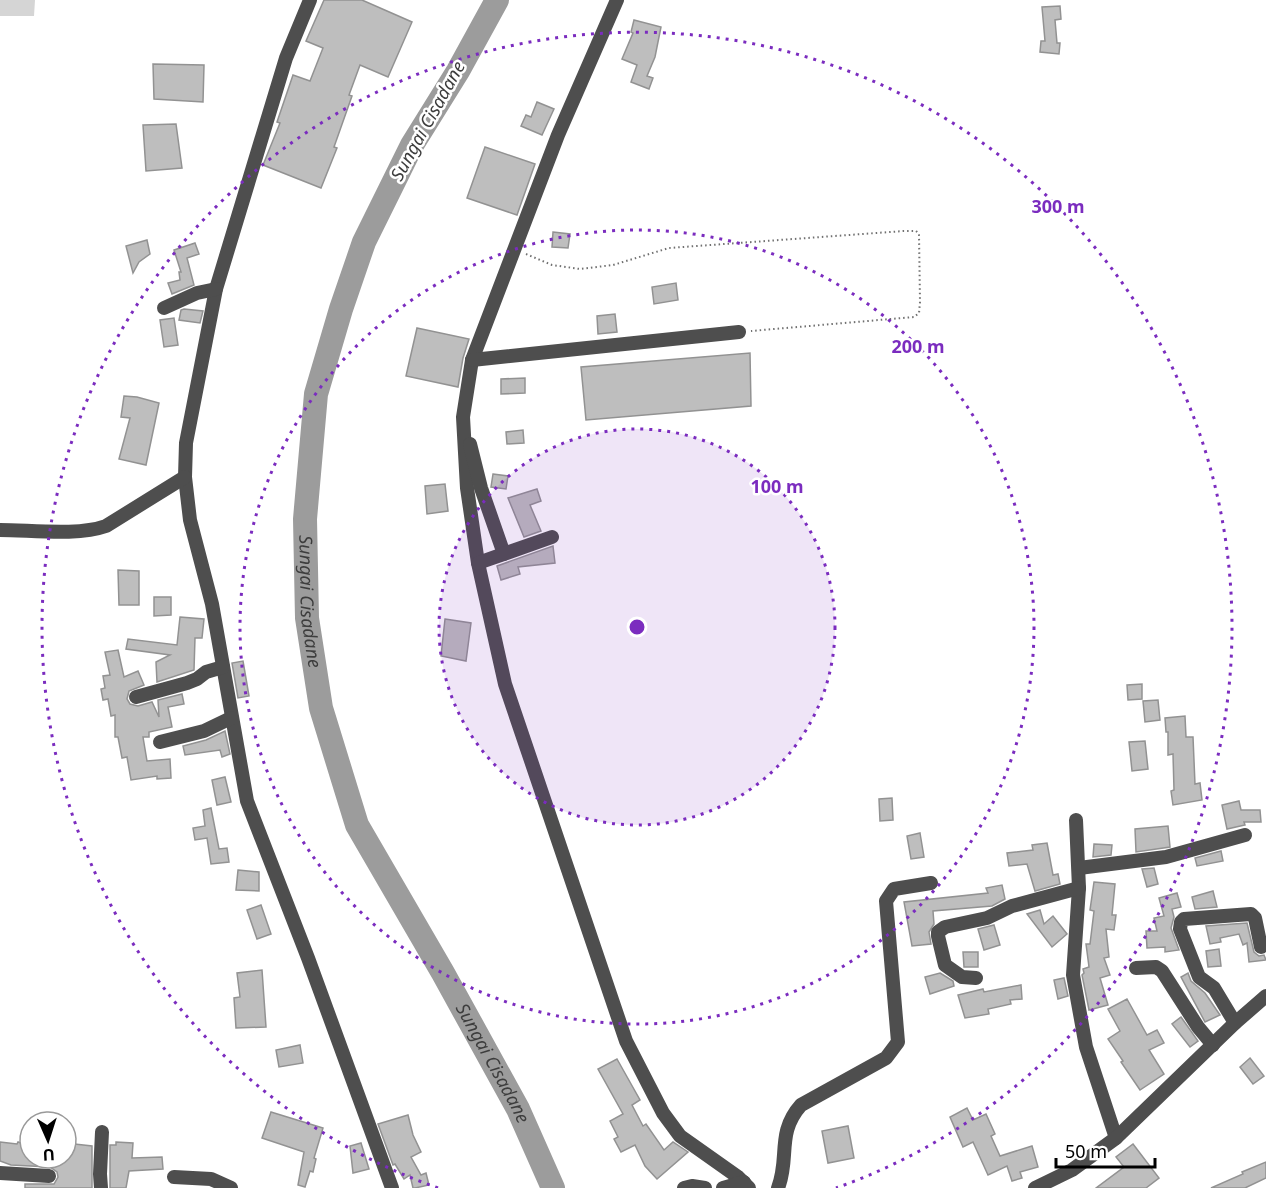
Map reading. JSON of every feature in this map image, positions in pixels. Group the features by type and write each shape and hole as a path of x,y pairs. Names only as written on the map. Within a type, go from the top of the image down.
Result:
{"street":[{"path":"310,0 286,58 216,289 186,443 185,477 190,520 212,604 247,801 308,958 392,1188 387,1188"},
{"path":"617,0 558,135 472,360 463,417 466,479 478,563 505,684 626,1041 658,1104 680,1136 746,1185"},
{"path":"164,308 197,293 216,289"},
{"path":"472,360 739,332"},
{"path":"463,417 481,488 504,554"},
{"path":"0,530 83,531 98,529 185,477"},
{"path":"478,563 552,537"},
{"path":"136,697 187,683 206,672 224,667"},
{"path":"160,742 204,731 231,718"},
{"path":"1076,820 1079,888 1073,975 1086,1047 1116,1138"},
{"path":"1079,868 1166,857 1245,835"},
{"path":"778,1188 787,1131 793,1114 801,1105 886,1058 894,1050 898,1042 886,901 894,889 931,883"},
{"path":"976,978 962,977 945,965 938,936 940,930 987,918 1012,906 1079,888"},
{"path":"1235,1023 1214,988 1199,977 1185,947 1180,929 1181,922 1184,919 1251,914 1255,918 1261,947"},
{"path":"1136,968 1156,967 1162,971 1198,1027 1213,1045"},
{"path":"1035,1188 1072,1170 1116,1138 1266,996"},
{"path":"101,1188 102,1132"},
{"path":"0,1173 49,1176"},
{"path":"174,1177 211,1179 231,1188"},
{"path":"723,1188 746,1185"},
{"path":"684,1188 692,1186 705,1188"}],"path":[{"path":"514,246 531,257 552,266 580,269 613,265 669,248 911,231 919,234 920,302 918,314 914,317 739,332"}],"shaded area":[{"path":"0,0 35,0 34,16 0,16"}],"building":[{"path":"324,0 362,0 412,22 388,77 360,65 334,147 337,148 321,188 263,165 280,123 277,122 293,75 310,81 323,48 306,41"},
{"path":"1060,6 1061,19 1055,20 1057,43 1060,43 1059,54 1040,52 1041,41 1045,41 1042,7"},
{"path":"634,20 661,27 655,57 647,76 653,78 649,89 631,82 637,65 622,59 633,33 631,32"},
{"path":"153,64 204,65 203,102 154,99"},
{"path":"537,102 554,109 542,135 521,126 526,115 531,117"},
{"path":"176,124 182,168 146,171 143,125"},
{"path":"485,147 535,164 517,215 467,198"},
{"path":"553,232 570,234 568,248 552,247"},
{"path":"147,240 150,254 139,262 133,273 126,246"},
{"path":"195,243 199,254 187,258 194,285 172,294 168,283 180,280 179,272 181,272 174,250"},
{"path":"676,283 678,300 654,304 652,287"},
{"path":"181,310 203,311 200,323 179,320"},
{"path":"615,314 617,332 598,334 597,316"},
{"path":"174,318 178,345 164,347 160,320"},
{"path":"417,328 469,339 458,387 406,376"},
{"path":"750,353 751,406 586,420 581,367"},
{"path":"525,378 525,393 501,394 501,379"},
{"path":"124,396 159,403 146,465 119,459 130,418 121,417"},
{"path":"523,430 524,443 507,444 506,432"},
{"path":"493,474 508,476 506,489 491,487"},
{"path":"445,484 448,511 427,514 425,486"},
{"path":"537,489 541,501 530,505 541,531 524,537 508,498"},
{"path":"553,546 555,563 518,567 520,574 501,580 497,566"},
{"path":"118,570 139,571 139,605 119,605"},
{"path":"154,597 171,597 171,615 154,616"},
{"path":"180,617 204,619 202,638 195,638 194,670 157,682 156,662 170,655 126,649 128,639 177,645"},
{"path":"445,619 471,623 466,661 441,656"},
{"path":"118,650 124,677 138,671 144,685 129,691 127,699 130,704 138,706 152,702 159,717 158,700 182,694 184,704 168,707 172,727 149,732 149,737 143,737 147,761 170,759 171,778 157,779 157,776 131,780 127,757 122,758 118,737 115,737 115,715 111,716 108,699 103,700 101,689 105,688 103,676 110,675 105,652"},
{"path":"243,661 249,696 238,698 232,663"},
{"path":"1142,684 1142,699 1128,700 1127,685"},
{"path":"1158,700 1160,720 1145,722 1143,701"},
{"path":"1185,716 1186,737 1193,737 1195,784 1200,783 1202,800 1173,805 1171,791 1174,790 1173,754 1168,755 1168,732 1166,732 1165,718"},
{"path":"225,731 230,754 222,757 220,750 185,755 183,746 206,740"},
{"path":"1145,741 1148,769 1132,771 1129,742"},
{"path":"225,777 231,802 217,805 212,780"},
{"path":"892,798 893,820 880,821 879,799"},
{"path":"1239,801 1241,810 1260,810 1261,822 1244,822 1245,825 1227,829 1222,805"},
{"path":"211,808 219,849 227,848 229,862 211,864 207,838 195,840 193,828 205,826 203,810"},
{"path":"1168,826 1170,847 1136,852 1135,829"},
{"path":"920,833 924,857 911,859 907,836"},
{"path":"1047,843 1053,875 1058,874 1060,884 1035,891 1027,864 1009,866 1007,853 1033,850 1032,845"},
{"path":"1094,844 1112,845 1111,855 1093,857"},
{"path":"1221,851 1223,861 1197,866 1195,858"},
{"path":"1154,868 1158,884 1147,887 1142,869"},
{"path":"238,870 259,872 259,891 236,890"},
{"path":"1094,882 1115,884 1112,915 1116,915 1114,930 1106,929 1109,957 1104,958 1110,975 1100,978 1108,1005 1089,1010 1082,975 1083,969 1089,967 1086,944 1090,944 1094,911 1090,910"},
{"path":"1002,885 1005,899 992,906 933,911 934,924 929,932 931,944 912,946 904,902 988,893 986,888"},
{"path":"1213,891 1217,907 1195,909 1192,897"},
{"path":"1177,893 1181,907 1172,909 1174,917 1171,928 1179,950 1165,952 1165,947 1147,948 1146,931 1157,931 1154,918 1164,916 1159,898"},
{"path":"261,905 271,934 257,939 247,910"},
{"path":"1040,910 1044,924 1053,916 1067,934 1052,947 1027,914"},
{"path":"1247,923 1254,952 1259,956 1264,955 1266,960 1249,962 1247,943 1243,945 1239,934 1220,938 1221,942 1210,944 1206,926"},
{"path":"994,925 1000,945 984,950 978,929"},
{"path":"1219,949 1221,966 1208,967 1206,951"},
{"path":"963,952 978,952 978,967 964,967"},
{"path":"262,970 266,1027 236,1028 234,998 240,997 237,973"},
{"path":"940,973 953,981 954,986 930,994 925,977"},
{"path":"1188,973 1191,981 1205,993 1220,1015 1205,1022 1181,977"},
{"path":"1064,978 1068,996 1058,999 1054,980"},
{"path":"1021,985 1022,999 1010,1000 1011,1004 988,1009 989,1014 965,1018 958,995 983,989 984,992"},
{"path":"1127,999 1147,1035 1157,1030 1164,1043 1149,1050 1164,1074 1140,1090 1108,1039 1120,1031 1108,1009"},
{"path":"1181,1017 1198,1041 1190,1047 1172,1024"},
{"path":"300,1045 303,1063 279,1067 276,1050"},
{"path":"1250,1058 1264,1076 1253,1084 1240,1067"},
{"path":"617,1059 640,1100 632,1105 643,1126 646,1124 664,1150 673,1142 688,1152 657,1179 645,1166 635,1145 621,1152 614,1139 618,1137 610,1121 623,1114 598,1069"},
{"path":"967,1108 973,1120 986,1114 995,1134 991,1136 1000,1156 1032,1146 1038,1167 1020,1172 1022,1178 1012,1181 1007,1166 988,1175 973,1142 963,1147 950,1117"},
{"path":"271,1112 323,1128 314,1158 316,1159 313,1172 310,1171 305,1187 298,1185 304,1152 262,1138"},
{"path":"408,1115 413,1135 421,1152 411,1157 421,1175 426,1173 429,1185 415,1188 413,1188 410,1175 404,1179 395,1164 393,1165 378,1124"},
{"path":"848,1126 854,1158 828,1163 822,1131"},
{"path":"0,1142 17,1144 18,1142 18,1165 0,1161"},
{"path":"116,1142 133,1143 132,1158 162,1157 163,1169 129,1171 126,1188 110,1188 110,1145 116,1145"},
{"path":"361,1143 369,1169 353,1173 350,1146"},
{"path":"78,1144 92,1146 92,1188 25,1188 25,1184 54,1184 58,1177 54,1170 78,1170"},
{"path":"1133,1144 1159,1178 1146,1188 1096,1188 1124,1167 1116,1157"},
{"path":"1266,1162 1266,1178 1245,1188 1211,1188 1243,1174 1242,1172"}],"waterway":[{"name":"Sungai Cisadane","path":"497,0 458,71 412,145 364,242 341,309 316,394 305,519 307,618 321,708 357,825 443,973 518,1109 553,1188"}]}
